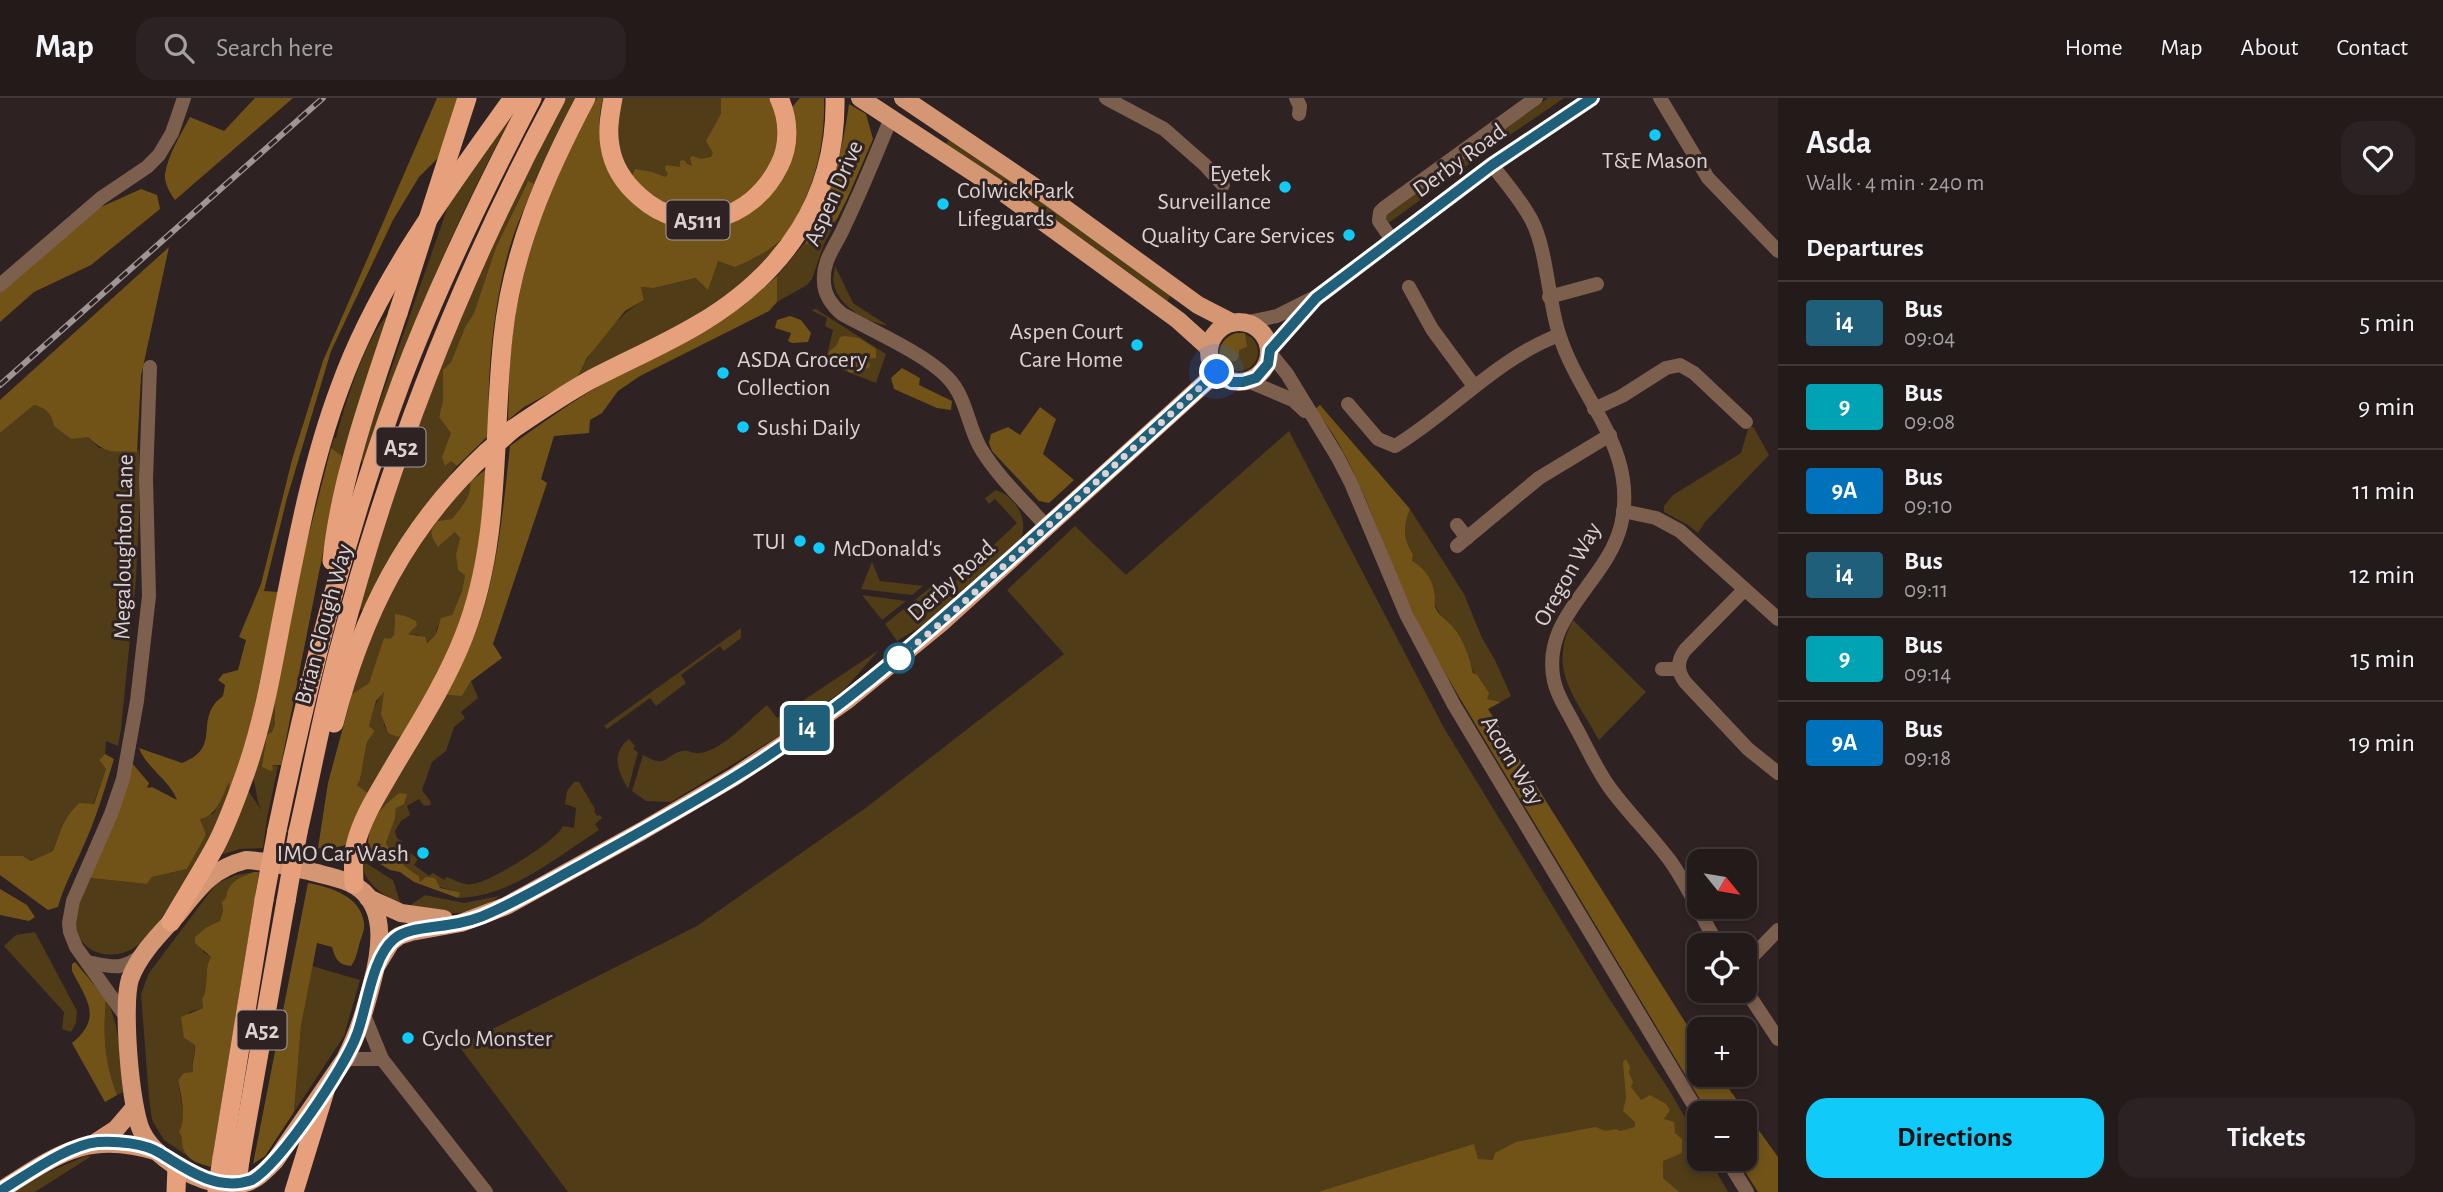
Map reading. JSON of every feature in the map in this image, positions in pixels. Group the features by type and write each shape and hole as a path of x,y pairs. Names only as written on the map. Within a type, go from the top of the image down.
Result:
{"highway":[{"path":"326,617 332,551 374,386 467,98"},
{"path":"171,922 219,838 246,770 268,688 314,475 350,362 367,322 406,252 513,98"},
{"name":"Brian Clough Way","path":"236,1192 231,1159 264,900 277,830 326,617 373,463 402,380 475,210 532,98"},
{"name":"Brian Clough Way","path":"217,1192 231,1159 339,649 365,559 406,431 477,256 514,176 556,98"},
{"path":"361,891 354,851 360,831 376,797 441,688 477,599 488,551 494,504 498,398 507,305 533,212 566,135 586,98"},
{"name":"A5111","path":"613,98 610,147 625,181 642,199 668,215 696,220 732,213 752,201 768,186 782,161 785,149 787,125 779,98"},
{"path":"300,824 326,755 358,644 378,596 393,568 432,510 487,452 513,429 591,380 698,325 761,278 795,240 825,177 834,139 835,98"},
{"path":"294,1192 325,1091"},
{"path":"176,1192 177,1166"}],"main road":[{"path":"860,98 1037,217 1178,320 1209,348"},
{"path":"903,98 1039,189 1198,305 1262,331 1270,351 1268,364 1261,374 1248,381 1232,382 1217,372 1211,362 1209,348 1216,332 1239,322"},
{"name":"Derby Road","path":"377,965 391,942 399,936 477,918 506,906 734,778 787,743 846,701 894,662 1217,372"},
{"name":"Derby Road","path":"158,1152 143,1135 134,1108 127,997 130,981 144,954 203,882 227,865 246,860 262,860 339,878 389,908 417,917 477,918"},
{"path":"96,1142 135,1145 158,1152 177,1166 210,1183 228,1187 248,1183 275,1161 345,1059 364,1015 381,937 377,914 361,891"},
{"path":"0,1191 60,1156 96,1142 116,1129 134,1108"}],"street":[{"path":"0,285 101,198 147,167 159,155 172,133 184,98"},
{"path":"1106,98 1164,129 1205,165 1223,185"},
{"path":"1296,98 1300,114"},
{"name":"Derby Road","path":"1392,240 1379,221 1380,212 1384,208 1536,98"},
{"name":"Derby Road","path":"1270,351 1316,298 1492,165 1592,98"},
{"path":"1660,98 1708,178 1778,251"},
{"name":"Aspen Drive","path":"891,118 844,228 828,256 823,281 826,292 842,314 936,366 950,379 962,398 984,453 1047,527"},
{"name":"Oregon Way","path":"1492,165 1525,209 1536,229 1559,335 1573,368 1610,435 1621,464 1621,525 1611,554 1568,612 1557,633 1552,657 1554,680 1560,698 1603,778 1670,860 1711,933"},
{"path":"1549,297 1597,284"},
{"path":"1409,287 1432,329 1474,386"},
{"name":"Derby Road","path":"1239,322 1277,316 1316,298"},
{"path":"1348,404 1378,439 1395,446 1411,437 1474,386 1539,343 1559,335"},
{"name":"Acorn Way","path":"1270,351 1301,395 1351,483 1406,614 1442,684 1691,1101"},
{"path":"1594,409 1622,396 1666,368 1680,365 1694,373 1738,421"},
{"name":"Megaloughton Lane","path":"128,1020 94,975 70,932 71,906 123,779 131,740 149,596 146,465 150,367"},
{"name":"Acorn Way","path":"1248,381 1293,400 1311,416"},
{"path":"1457,525 1462,542 1547,472 1610,435"},
{"path":"1623,511 1656,518 1674,527 1695,543 1744,590 1775,611"},
{"path":"1744,590 1685,650 1680,658 1679,669 1685,682 1703,702 1748,748 1778,773"},
{"path":"1662,669 1679,669"},
{"path":"1757,952 1778,930"},
{"path":"88,962 120,967 131,964 144,954"},
{"path":"1754,1003 1778,1039"},
{"path":"364,1015 382,1059 486,1192"},
{"path":"345,1059 382,1059"},
{"path":"1734,1171 1747,1192"}],"shaded area":[{"path":"255,98 293,98 175,200 166,184 165,174 172,152 190,117 224,131"},
{"path":"437,98 458,98 440,156 419,177 393,220 331,351 287,498 264,591 279,592 246,745 230,792 229,782 215,810 200,819 206,835 187,869 152,877 147,884 90,878 116,818 132,763 149,783 147,788 152,787 177,800 139,748 182,763 195,756 205,741 209,714 223,696 225,685 218,680 223,674 238,670 246,640 239,637 261,584 292,460 323,361"},
{"path":"521,98 440,263 366,461 362,462 360,457 451,198"},
{"path":"566,98 580,98 534,184 527,182 496,247 474,313 465,327 451,362 443,371 443,400 439,417 452,433 448,451 457,466 409,527 365,611 359,609 401,477 449,348 503,221"},
{"path":"597,98 603,98 600,135 608,169 628,198 658,220 755,209 776,187 792,107 800,98 824,98 821,145 814,174 796,218 786,235 776,244 735,267 718,261 708,290 696,278 654,288 641,287 644,300 625,311 587,358 577,378 524,407 508,420 512,340 532,245 567,155"},
{"path":"621,98 769,98 771,165 634,182 618,142 617,124"},
{"path":"721,98 769,98 778,118 779,139 765,176 734,202 715,209 695,211 675,208 657,201 631,178 635,169 665,177 668,174 666,165 680,167 680,161 684,160 692,166 692,156 701,159 711,157 713,153 706,141 721,114"},
{"path":"1548,98 1564,98 1390,222 1387,221 1386,213"},
{"path":"849,104 866,114 873,139 837,219 806,245 834,175"},
{"path":"951,137 1171,295 1165,304 945,145"},
{"path":"528,181 534,184 512,240 496,310 490,363 490,434 457,466 451,461 445,466 442,457 451,433 439,417 443,400 443,370 451,362 465,327 474,313 496,247"},
{"path":"141,189 157,195 160,209 91,265 34,292 0,322 0,291 101,207"},
{"path":"837,219 824,244 812,279 807,285 777,302 777,276 806,241 806,244"},
{"path":"784,239 739,287 689,320 577,378 605,334 623,315 644,300 641,287 654,288 697,278 718,260 753,259"},
{"path":"169,247 141,376 137,452 106,449 88,437 71,439 54,426 48,412 34,405 0,433 0,400"},
{"path":"835,266 853,303 887,325 864,318 843,302 834,285"},
{"path":"777,276 777,302 769,311 640,376 618,391 602,413 590,420 589,433 554,436 541,479 547,483 493,644 502,658 471,681 462,696 446,695 475,633 489,591 510,446 592,390 715,323 757,294"},
{"path":"816,309 886,354 876,383 825,363 833,330 825,326 827,318 811,310"},
{"path":"388,315 342,456 331,448 334,438 364,355"},
{"path":"790,316 801,320 811,333 808,342 792,343 788,341 791,333 775,328 777,320"},
{"path":"1236,333 1245,333 1247,347 1239,350 1236,361 1225,362 1219,355 1222,344"},
{"path":"1239,333 1253,338 1258,352 1253,366 1239,371 1225,366 1220,352 1225,338"},
{"path":"840,337 859,338 876,349 876,358 867,359 869,368 850,373 843,365 829,362 829,352 837,345"},
{"path":"902,368 920,378 919,385 952,401 951,410 937,408 894,389 891,378"},
{"path":"34,405 48,412 54,426 78,437 88,437 99,448 137,452 139,448 139,517 136,578 118,746 106,741 105,754 99,760 106,769 93,805 78,804 65,820 53,851 31,861 23,856 0,856 0,433"},
{"path":"1320,405 1410,509 1405,532 1413,554 1412,561 1429,577 1435,593 1435,607 1460,637 1473,673 1489,693 1487,699 1501,702 1488,709 1687,1025 1687,1078 1450,681 1406,596 1353,470 1315,409"},
{"path":"1040,407 1056,419 1043,454 1074,480 1049,503 1039,501 992,451 989,443 991,434 1008,427 1020,435"},
{"path":"1749,426 1754,428 1769,455 1705,522 1698,533 1664,512 1664,506 1673,495 1741,453"},
{"path":"1289,431 1444,728 1687,1121 1687,1171 1716,1171 1728,1192 568,1192 459,1046 697,926 867,807 1064,654 1007,590 1075,526 1126,575"},
{"path":"331,448 342,456 281,765 272,765 271,771 262,767 267,735 272,732 275,723 275,695 302,561"},
{"path":"486,469 473,581 464,615 449,650 405,733 398,737 388,733 381,714 384,692 376,701 369,726 375,731 367,742 357,785 368,793 350,844 325,850 318,848 328,783 352,694 369,683 384,638 390,639 394,635 395,614 416,621 417,625 408,634 425,637 427,643 436,634 441,618 452,615 465,575 458,570 456,554 460,538 455,532 438,547 432,537 432,531 438,521 452,519 467,497 470,482"},
{"path":"470,482 467,497 452,520 438,521 438,547 456,531 460,538 456,554 465,575 452,615 437,627 436,634 426,643 418,635 407,634 408,631 394,621 394,635 369,683 352,694 376,619 426,530"},
{"path":"996,490 1003,493 1019,509 1023,523 1021,538 925,624 897,641 885,624 931,587 948,588 1017,523 995,499 989,504 985,498"},
{"path":"1410,509 1464,594 1511,696 1501,702 1486,699 1454,628 1442,617 1434,604 1435,593 1412,561 1413,554 1405,532"},
{"path":"872,562 880,581 923,586 912,595 861,589"},
{"path":"862,595 906,601 882,620"},
{"path":"1573,620 1646,692 1599,740 1573,696 1563,668 1566,638"},
{"path":"741,628 741,638 724,651 720,646 681,675 686,683 656,706 650,698 607,729 604,726"},
{"path":"879,650 843,691 776,738 671,802 646,801 632,791 643,755 662,761 677,752 698,753 717,747 767,705 777,718"},
{"path":"471,681 478,698 461,712 465,718 454,727 446,751 432,762 422,790 431,802 430,805 424,806 419,799 407,806 410,815 401,821 395,831 397,838 403,842 401,845 418,859 414,865 429,876 433,873 444,880 447,877 466,884 482,882 522,860 549,841 563,826 574,828 576,808 565,804 567,791 574,782 579,782 597,816 602,818 595,824 599,830 531,875 496,891 458,898 459,892 420,882 419,876 396,857 386,843 396,808 378,811 446,695 462,696"},
{"path":"384,690 384,725 388,733 398,736 405,733 368,793 357,785 367,742 375,731 369,726 371,716"},
{"path":"275,695 272,765 278,766 263,848 240,849 224,854 221,853 247,789 262,811 252,777"},
{"path":"629,739 635,746 633,749 638,752 628,789 621,776 618,757 619,751"},
{"path":"105,754 114,759 88,836 58,907 48,910 0,875 0,856 23,856 31,861 53,851 63,825 73,809 79,803 94,804 106,769 99,760"},
{"path":"229,782 228,798 208,843 179,893 150,933 138,945 118,954 97,952 88,948 77,931 76,919 90,878 147,884 152,877 187,869 206,835 199,819 214,813"},
{"path":"399,793 407,794 404,804 396,808 386,843 388,847 419,876 420,882 426,877 435,878 440,888 459,892 458,898 414,882 369,857 370,828 378,814"},
{"path":"361,860 393,880 401,905 370,881 365,875"},
{"path":"254,872 232,885 220,922 207,927 203,952 211,957 207,967 203,1008 189,1012 184,1038 195,1045 193,1072 178,1080 183,1111 183,1147 186,1155 164,1140 152,1120 141,994 149,973 216,884 236,875"},
{"path":"259,872 211,1167 188,1156 179,1132 183,1114 178,1080 184,1073 193,1072 195,1049 195,1045 184,1038 181,1017 203,1008 207,967 211,957 195,943 195,937 220,921 222,902 232,884"},
{"path":"308,883 335,890 351,900 362,914 363,931 351,966 338,960 332,947 317,943 301,1026 294,1112 265,1156 253,1164"},
{"path":"0,889 27,905 35,917 29,921 0,915"},
{"path":"425,895 464,903 499,896 478,909 467,912 432,912 408,907"},
{"path":"35,932 77,1011 76,1023 71,1032 62,1029 64,1012 4,946 16,935"},
{"path":"75,962 106,999 105,1048 117,1095 105,1102 72,1043 82,1034 90,1017 87,1000 72,971 72,964"},
{"path":"312,966 360,980 344,1036 294,1112 301,1026"},
{"path":"106,999 115,1021 119,1044 123,1092 117,1095 105,1048"},
{"path":"1626,1059 1633,1082 1631,1087 1641,1100 1650,1095 1666,1104 1670,1110 1664,1119 1674,1122 1675,1133 1682,1139 1682,1153 1663,1161 1663,1178 1679,1192 1318,1192 1474,1144 1478,1159 1493,1160 1495,1153 1516,1142 1595,1127 1606,1131 1620,1131 1635,1127 1635,1122 1623,1111 1626,1098 1623,1062"},
{"path":"1692,1087 1728,1087 1738,1101 1701,1101"},
{"path":"1757,1128 1778,1157 1778,1192 1758,1192 1745,1171 1757,1171"},
{"path":"88,1155 90,1157 35,1192 16,1192 44,1174"}],"railway":[{"path":"0,385 323,98"}],"bus line":[{"name":"i4","path":"0,1191 60,1156 96,1142 124,1143 158,1152 195,1177 210,1183 228,1187 248,1183 275,1161 293,1138 345,1059 364,1015 377,965 394,939 411,932 461,923 506,906 734,778 787,743 846,701 941,623 1217,372 1232,382 1256,378 1268,364 1270,350 1316,298 1492,165 1592,98"}],"place":[{"name":"T&E Mason","path":"1655,135"},
{"name":"Eyetek Surveillance","path":"1285,187"},
{"name":"Colwick Park Lifeguards","path":"943,204"},
{"name":"Quality Care Services","path":"1349,235"},
{"name":"Aspen Court Care Home","path":"1137,345"},
{"name":"ASDA Grocery Collection","path":"723,373"},
{"name":"Sushi Daily","path":"743,427"},
{"name":"TUI","path":"800,541"},
{"name":"McDonald's","path":"819,548"},
{"name":"IMO Car Wash","path":"423,853"},
{"name":"Cyclo Monster","path":"408,1038"}],"route":[{"path":"899,658 894,662 941,623 1217,372"}]}
